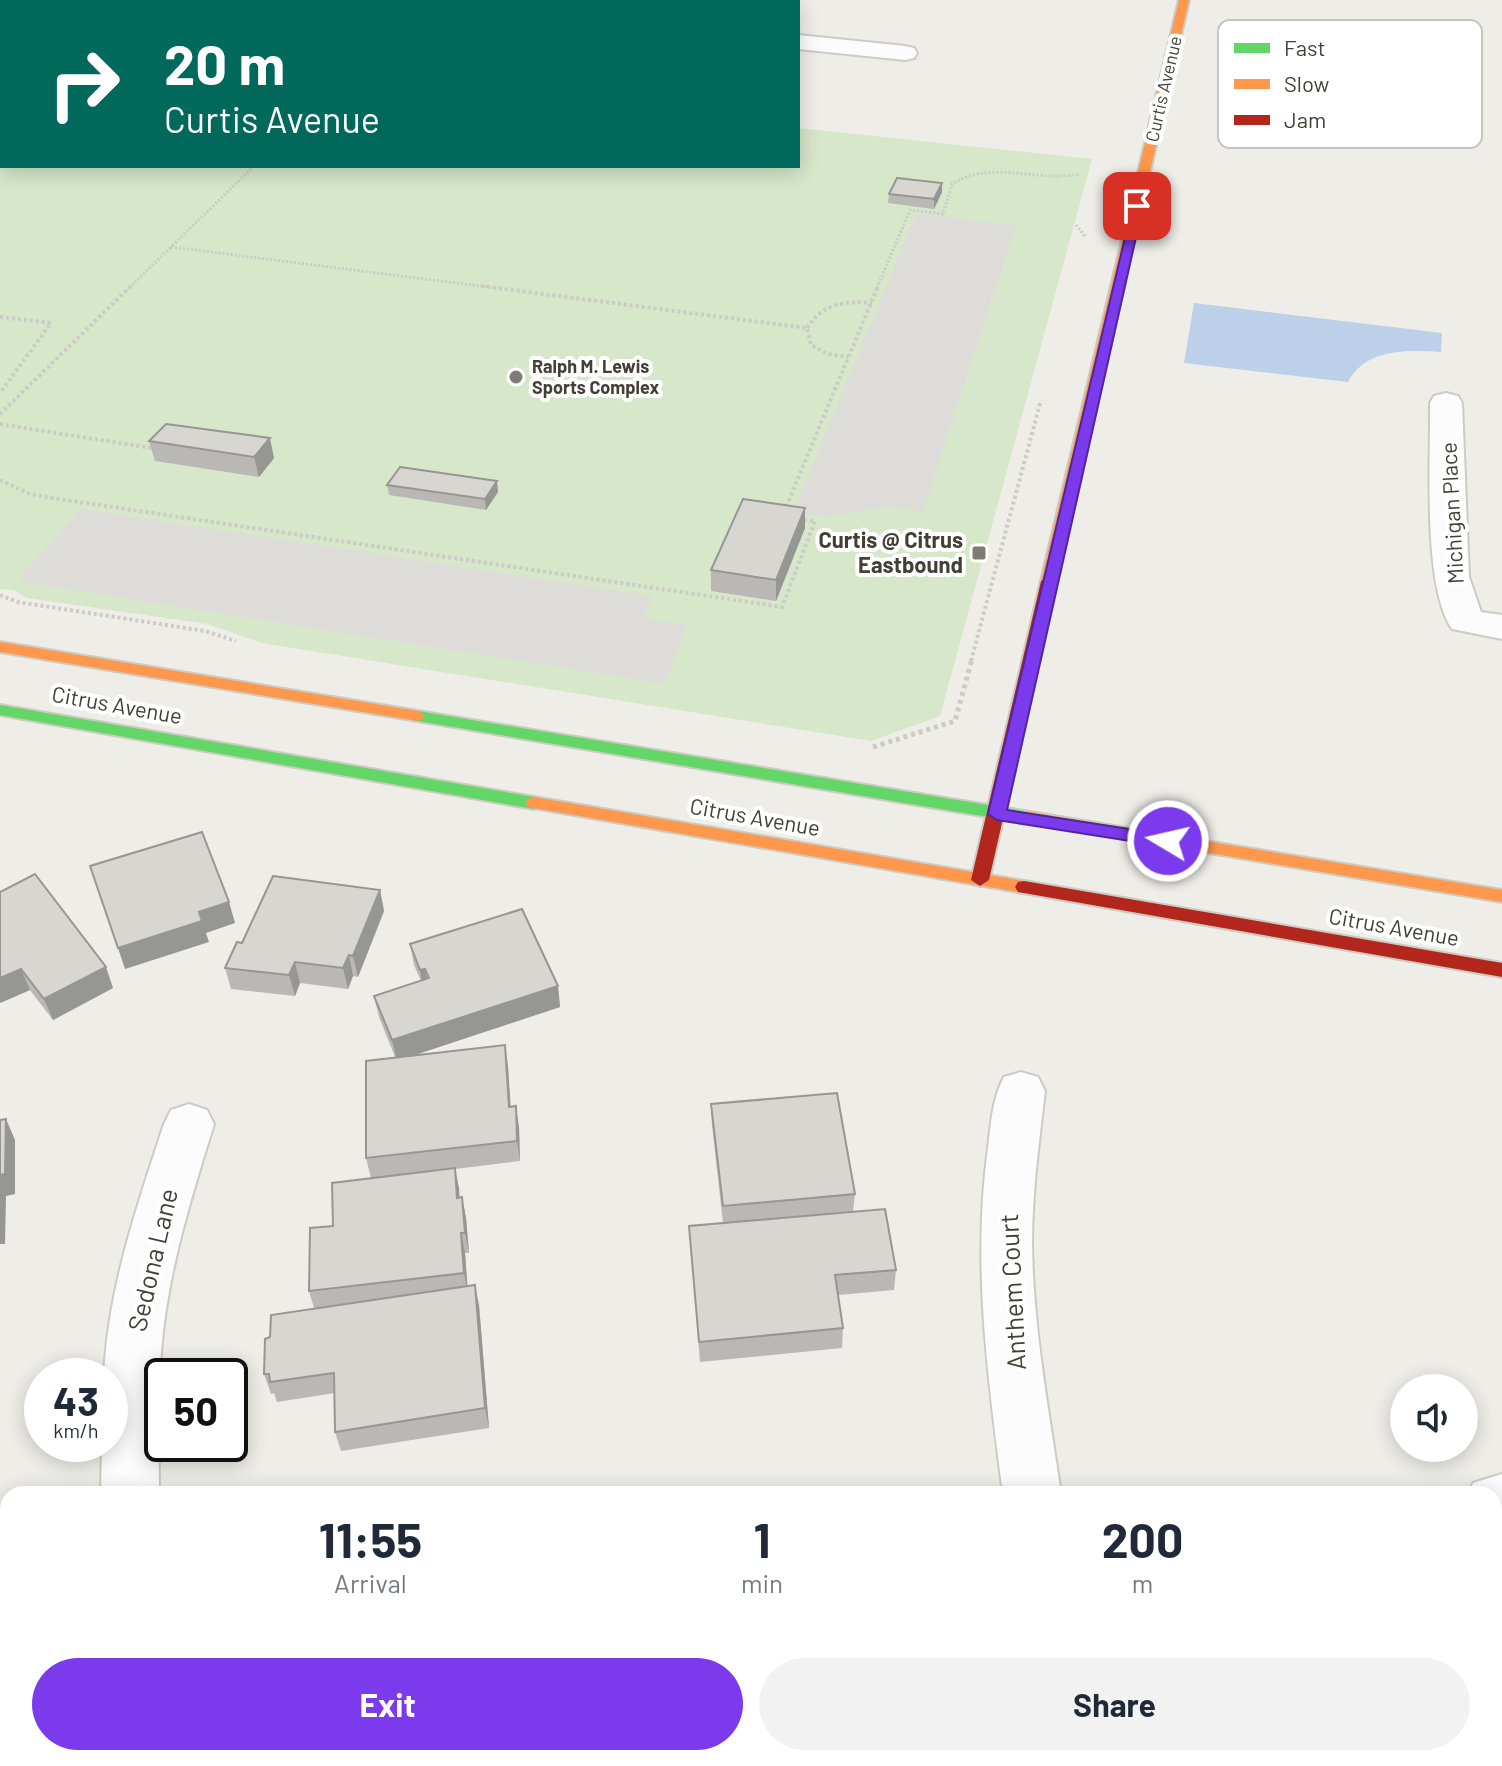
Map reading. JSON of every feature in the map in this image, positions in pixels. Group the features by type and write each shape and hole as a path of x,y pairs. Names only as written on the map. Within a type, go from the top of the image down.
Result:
{"main road":[{"name":"Curtis Avenue","path":"980,880 1184,0"},
{"name":"Citrus Avenue","path":"0,647 1502,896"},
{"name":"Citrus Avenue","path":"0,710 1502,970"}],"street":[{"path":"800,42 905,53"},
{"name":"Michigan Place","path":"1446,403 1451,577 1465,621 1502,627"},
{"name":"Anthem Court","path":"1021,1091 1011,1161 1006,1243 1010,1324 1031,1486"},
{"name":"Sedona Lane","path":"130,1486 133,1352 147,1270 189,1124"}],"path":[{"path":"0,414 252,168"},
{"path":"0,480 30,494 782,607 815,521 782,516 910,210 943,214 952,184 990,172 1057,178 1080,174"},
{"path":"1076,225 1085,235 1081,250"},
{"path":"171,247 807,328"},
{"path":"848,357 828,354 811,345 807,328 826,306 845,301 872,303"},
{"path":"0,317 51,323 0,393"},
{"path":"859,744 874,747 955,721 1041,399"},
{"path":"0,424 161,449"},
{"path":"0,595 18,602 205,631 240,642"}],"green space":[{"name":"Ralph M. Lewis Sports Complex","path":"800,128 1092,159 940,716 871,741 262,643 207,624 27,598 14,590 0,589 0,168 800,168"}],"shaded area":[{"path":"916,214 1016,225 923,512 886,507 827,517 793,512"},
{"path":"81,509 652,596 644,619 688,624 665,684 17,581"}],"water":[{"path":"1194,303 1442,333 1441,352 1401,352 1376,357 1356,371 1348,382 1184,363"}],"building":[{"path":"897,178 942,183 934,199 889,194"},
{"path":"166,424 270,438 254,457 149,441"},
{"path":"400,467 497,481 485,499 387,485"},
{"path":"743,499 805,508 776,580 711,570"},
{"path":"202,832 229,902 199,912 202,921 118,948 90,866"},
{"path":"35,874 106,967 44,999 21,969 0,978 0,892"},
{"path":"273,876 380,890 353,956 349,955 343,968 295,962 289,975 225,968 237,942 242,943"},
{"path":"522,909 558,986 392,1040 374,996 429,978 425,969 420,970 410,944"},
{"path":"505,1045 509,1107 516,1106 517,1141 366,1158 366,1061"},
{"path":"837,1093 855,1194 723,1206 711,1104"},
{"path":"6,1119 5,1174 0,1175 0,1120"},
{"path":"455,1168 457,1198 462,1197 464,1273 309,1291 310,1228 333,1226 332,1183"},
{"path":"885,1209 896,1270 835,1275 843,1328 699,1342 689,1226"},
{"path":"475,1285 485,1408 335,1432 334,1373 270,1382 269,1374 264,1374 265,1339 270,1337 271,1315"}],"traffic: fast":[{"path":"0,710 534,803"},
{"path":"418,716 1024,817"}],"traffic: slow":[{"path":"1049,581 1184,0"},
{"path":"0,647 418,716"},
{"path":"534,803 1024,887"},
{"path":"1024,817 1502,896"}],"traffic: jam":[{"path":"980,880 1049,581"},
{"path":"1024,887 1502,970"}],"place":[{"name":"Ralph M. Lewis Sports Complex","path":"516,377"},
{"name":"Curtis @ Citrus Eastbound","path":"979,553"}],"route":[{"path":"1137,206 997,814 1168,841"}]}
